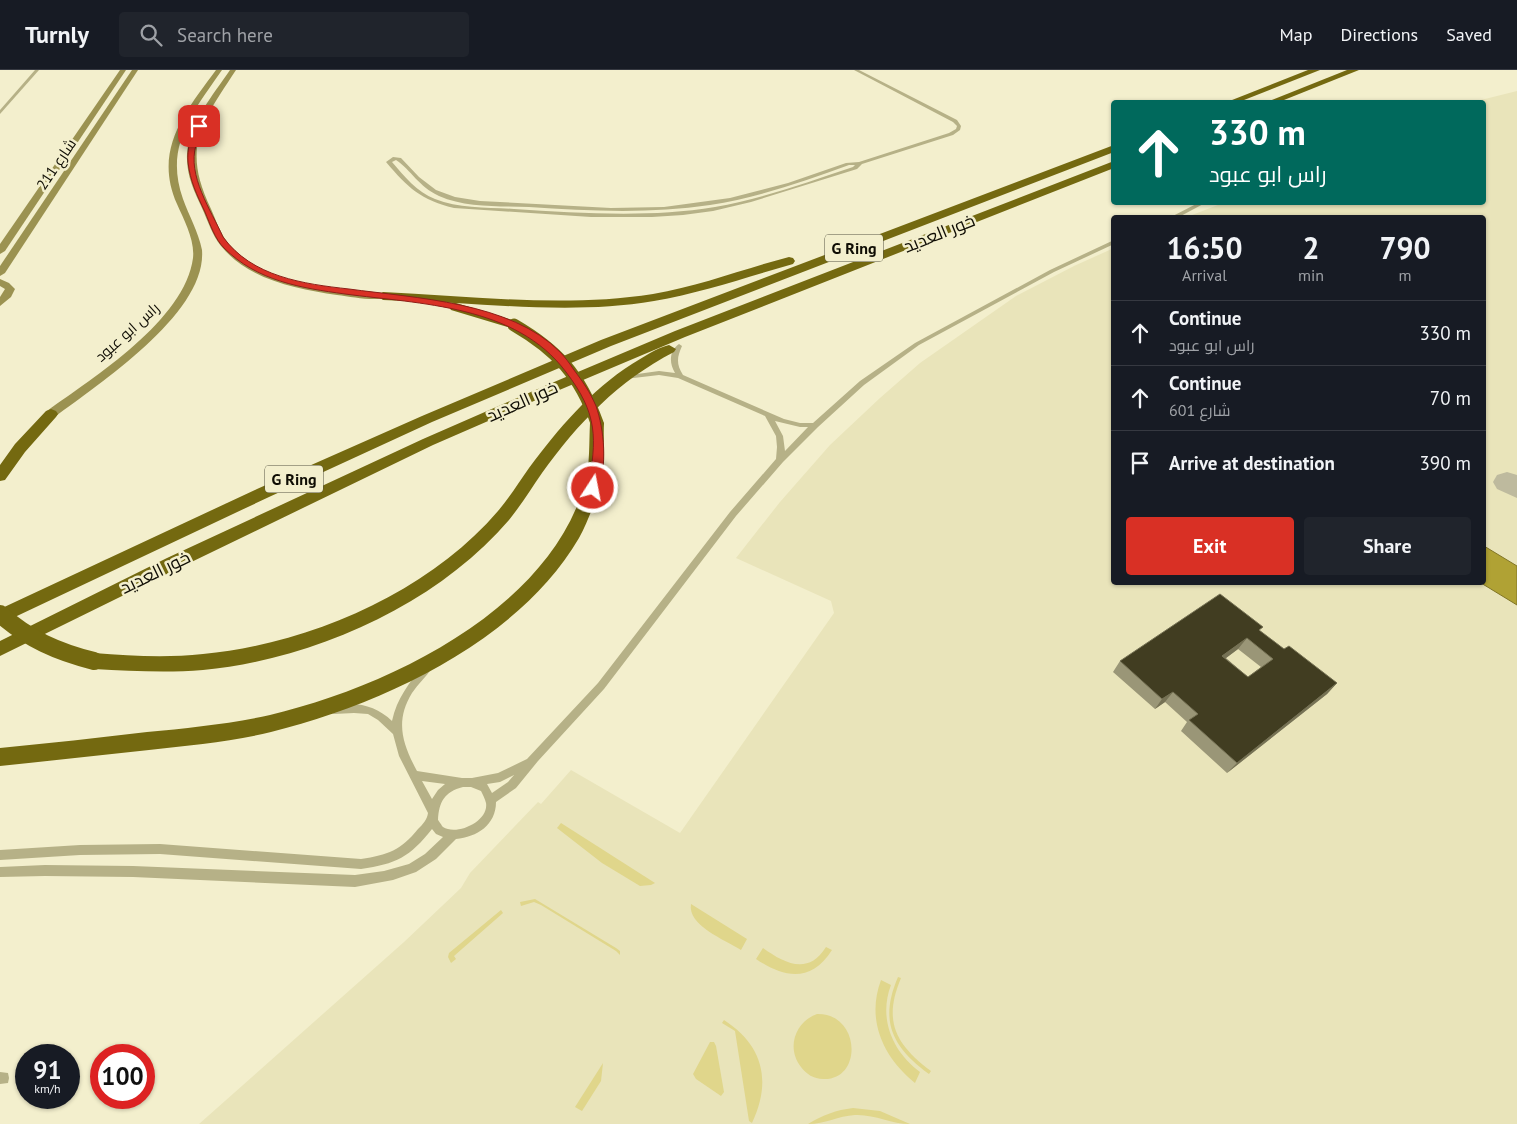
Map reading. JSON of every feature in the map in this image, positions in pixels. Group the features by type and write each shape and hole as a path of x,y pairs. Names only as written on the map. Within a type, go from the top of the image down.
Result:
{"highway":[{"path":"1237,100 1316,70"},
{"path":"1277,100 1355,70"},
{"name":"خور العديد","path":"0,616 263,493 436,415 606,342 1111,149"},
{"name":"خور العديد","path":"0,649 155,572 428,442 607,364 1111,165"},
{"path":"383,296 550,304 635,300 709,285 837,246 898,231"},
{"path":"0,616 32,639 52,649 94,661 124,665 190,665 261,653 335,630 400,598 458,559 483,537 504,515 578,415 620,378 654,357 796,296 818,280"},
{"path":"0,757 193,736 270,723 302,714 366,691 440,655 504,614 532,588 557,559 576,530 590,502 597,475 599,456 597,423 586,392 564,362 542,341 514,325 453,306 383,296"},
{"path":"0,460 51,414"},
{"path":"0,476 20,448 51,414"}],"main road":[{"name":"شارع 211","path":"0,251 123,70"},
{"name":"شارع 211","path":"0,273 135,70"},
{"name":"راس ابو عبود","path":"51,414 138,346 172,312 192,282 198,257 197,245 174,185 171,166 173,149 184,121 219,70"},
{"path":"233,70 206,112 195,138 191,156 193,180 220,237 226,246 247,264 263,273 304,286 383,296"},
{"path":"0,282 10,289 8,295 0,303"}],"street":[{"path":"0,113 37,70"},
{"path":"856,70 955,121 959,126 958,130 951,134 860,163 848,164 726,201 636,210 480,203 457,200 438,194 424,186 399,159 389,161 418,193 445,204 470,208 630,216 680,213 736,204 855,168 860,163"},
{"path":"1177,215 1199,205"},
{"path":"491,800 512,785 534,758 601,686 727,521 780,460 815,424 862,383 917,344 1052,270 1111,243"},
{"path":"679,346 673,359 680,376"},
{"path":"620,378 660,373 680,376 789,423 815,424"},
{"path":"764,413 779,431 782,447 780,460"},
{"path":"395,731 403,702 420,676 440,655"},
{"path":"302,714 355,708 376,712 395,731 404,760 414,775 440,830 452,835 462,835 477,828 487,817 491,800 485,788 467,782 414,775"},
{"path":"0,855 80,850 150,849 361,864 383,861 397,856 413,846 433,816 440,795 450,787 467,782 489,780 507,774 534,758"},
{"path":"0,872 59,869 111,870 355,881 382,878 410,869 429,858 452,835"}],"shaded area":[{"path":"1517,91 1517,1124 199,1124 404,942 461,888 470,873 538,802 541,804 571,770 680,833 834,613 831,601 736,558 780,502 830,445 920,363 1016,296 1111,249 1111,585 1486,585 1486,215 1192,215 1218,205 1486,205 1486,100 1481,100"},
{"path":"1486,547 1517,566 1517,605 1484,585 1486,585"},
{"path":"561,823 655,883 640,886 602,863 557,828"},
{"path":"535,899 616,948 620,951 620,955 541,905 534,902 521,906 520,902"},
{"path":"691,904 747,939 741,950 717,937 701,925 691,912"},
{"path":"501,910 503,913 454,956 456,959 451,963 448,957 449,953"},
{"path":"826,947 832,950 824,961 815,968 797,974 777,970 756,959 763,948 787,962 804,964 812,962"},
{"path":"898,977 901,978 893,1007 893,1019 896,1030 901,1041 909,1051 931,1071 929,1074 906,1054 892,1032 890,1007 892,993"},
{"path":"881,980 891,985 886,1010 890,1034 902,1055 920,1072 915,1083 894,1062 880,1037 875,1009"},
{"path":"817,1014 832,1017 842,1024 849,1035 850,1059 845,1070 836,1077 823,1079 810,1076 796,1060 794,1044 798,1029 809,1018"},
{"path":"724,1020 748,1041 760,1065 762,1093 752,1123 749,1121 735,1031 722,1023"},
{"path":"710,1042 714,1042 716,1046 724,1092 721,1096 696,1079 693,1074"},
{"path":"603,1063 601,1081 582,1111 575,1107"},
{"path":"853,1108 880,1111 910,1124 855,1115 808,1124 830,1113"}],"building":[{"path":"1220,594 1263,627 1259,630 1284,649 1289,646 1337,683 1237,763 1189,720 1198,714 1173,692 1162,699 1120,661","holes":["1247,638 1273,659 1248,677 1222,656"]}],"taxiway":[{"path":"1507,482 1517,488"}],"route":[{"path":"199,126 192,145 191,167 193,180 220,237 235,255 247,264 263,273 304,286 339,292 423,301 476,312 514,325 542,341 558,354 586,392 597,423 599,456 597,475 593,488"}]}
